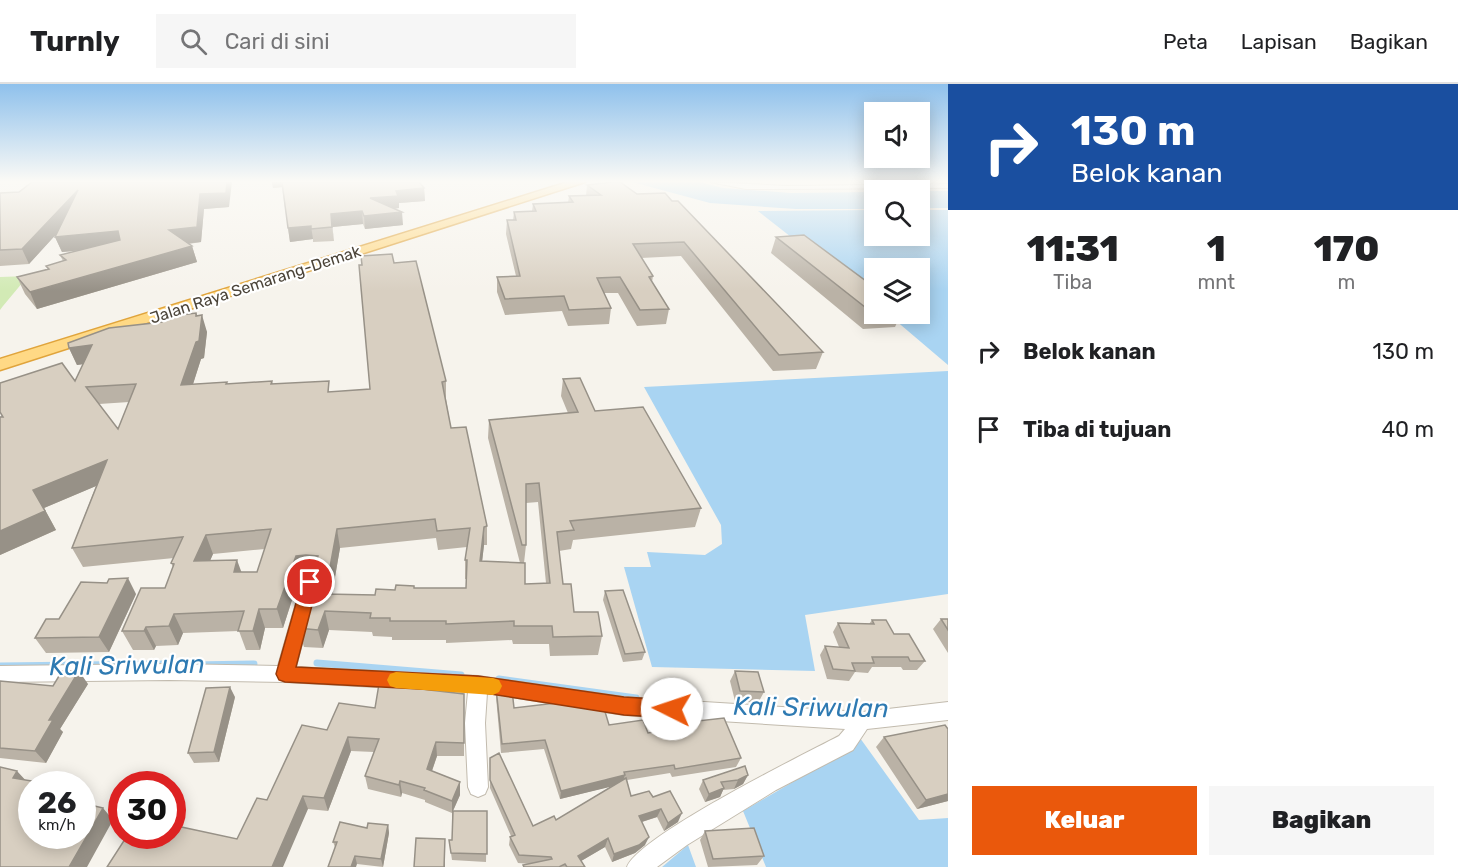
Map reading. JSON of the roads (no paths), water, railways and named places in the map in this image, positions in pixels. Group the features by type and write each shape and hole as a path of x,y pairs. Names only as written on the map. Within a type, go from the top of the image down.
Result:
{"highway":[{"name":"Jalan Raya Semarang-Demak","path":"0,357 443,219"},
{"name":"Jalan Raya Semarang-Demak","path":"0,365 463,219"}],"street":[{"path":"285,674 310,582"},
{"path":"0,674 169,672 285,674 478,684 624,706 862,721 948,711"},
{"path":"478,684 476,766 478,787"},
{"path":"638,867 679,837 749,795 846,743 862,721"}],"water":[{"path":"768,219 864,219 864,246 930,246 930,219 948,219 948,365 900,324 930,324 930,258 864,258 864,294"},
{"path":"948,371 948,594 805,615 815,671 652,667 624,567 651,567 647,552 705,555 722,544 721,525 644,387"},
{"path":"860,738 919,820 948,818 948,867 766,867 743,811 839,755"},
{"path":"688,845 696,867 662,867"}],"waterway":[{"name":"Kali Sriwulan","path":"317,663 461,675"},
{"name":"Kali Sriwulan","path":"0,666 162,664"},
{"name":"Kali Sriwulan","path":"192,665 254,664"},
{"name":"Kali Sriwulan","path":"499,679 636,698"}]}
